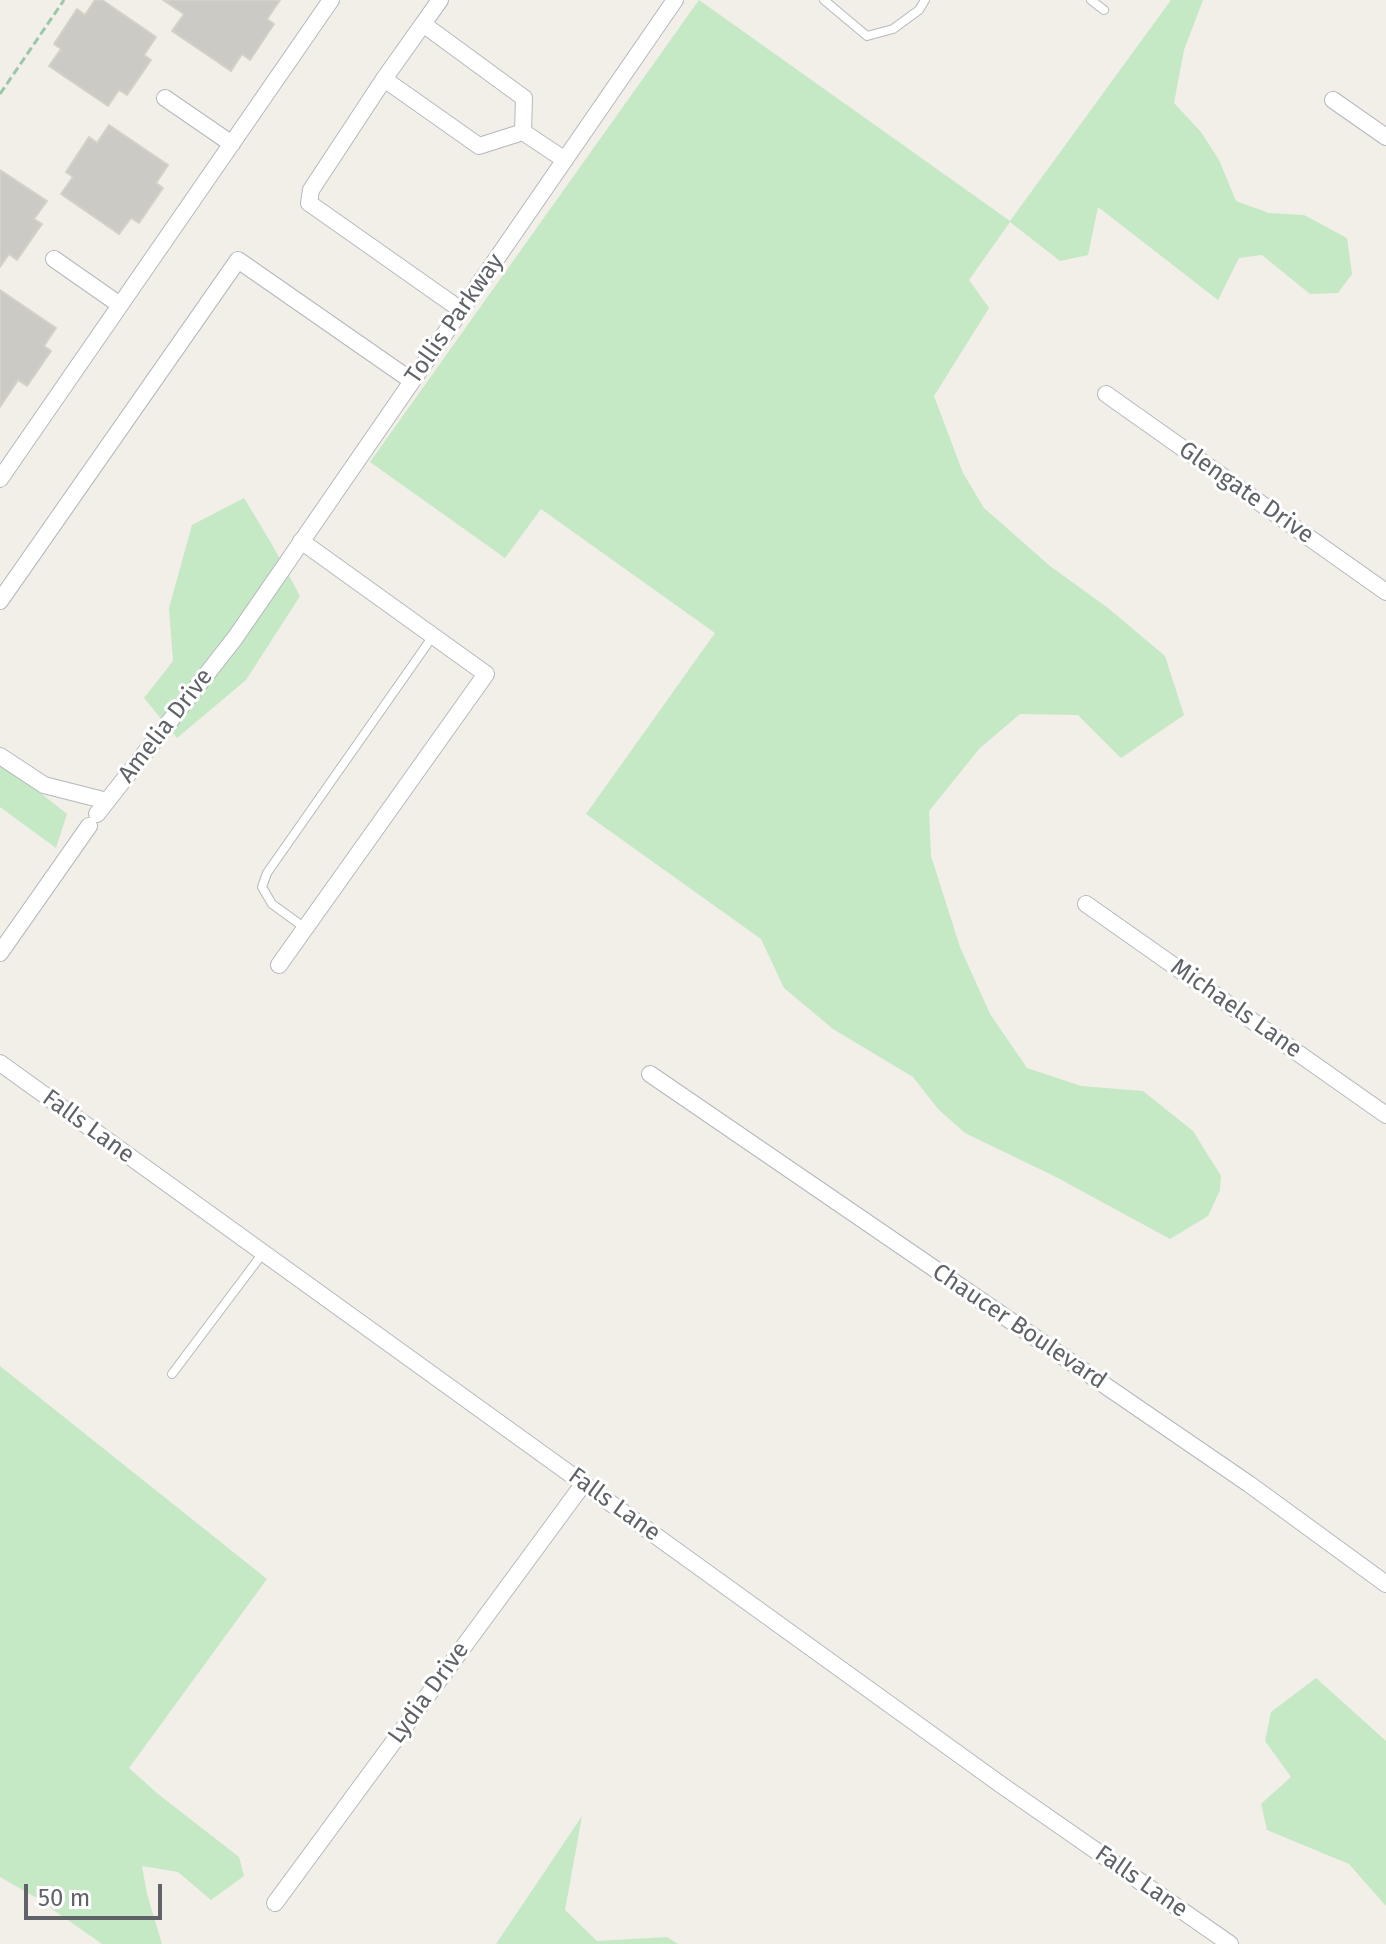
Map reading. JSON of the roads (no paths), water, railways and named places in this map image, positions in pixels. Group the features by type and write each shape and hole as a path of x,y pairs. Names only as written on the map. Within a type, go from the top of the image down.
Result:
{"street":[{"path":"2,471 331,0"},
{"path":"440,0 311,190 309,203 461,310"},
{"name":"Tollis Parkway","path":"235,638 675,0"},
{"path":"423,24 524,98 523,132"},
{"path":"384,79 479,146 523,132"},
{"path":"165,98 232,144"},
{"path":"1333,100 1386,137"},
{"path":"523,132 565,160"},
{"path":"54,259 120,305"},
{"path":"0,601 238,260 412,381"},
{"name":"Glengate Drive","path":"1106,394 1386,592"},
{"path":"279,965 486,674 301,541"},
{"name":"Amelia Drive","path":"0,953 98,813 235,638"},
{"path":"0,756 44,785 98,813"},
{"name":"Michaels Lane","path":"1086,904 1386,1115"},
{"name":"Falls Lane","path":"0,1063 1000,1784 1230,1944"},
{"name":"Chaucer Boulevard","path":"650,1074 1249,1484 1386,1584"},
{"name":"Lydia Drive","path":"275,1903 584,1483"}],"lane":[{"path":"824,0 867,36 893,29 919,10 925,0"},
{"path":"1091,0 1104,10"},
{"path":"305,928 272,904 262,887 267,873 433,636"},
{"path":"172,1374 263,1252"}]}
